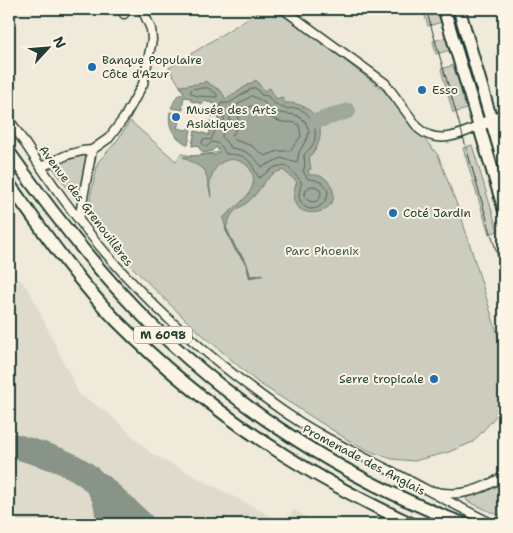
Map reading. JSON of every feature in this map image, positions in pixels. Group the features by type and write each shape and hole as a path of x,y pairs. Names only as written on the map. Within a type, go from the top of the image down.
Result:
{"main road":[{"path":"444,9 504,209"},
{"path":"459,9 504,164"},
{"path":"479,126 504,115"},
{"name":"Promenade des Anglais","path":"9,152 48,206 120,293 194,363 229,392 299,442 334,462 420,506 464,524"},
{"name":"M 6098","path":"9,184 56,250 116,320 194,391 288,458 358,498 412,524"},
{"path":"9,195 56,250"},
{"path":"397,518 421,524"}],"street":[{"path":"41,168 67,155 92,150 109,138 124,118 143,84 152,40 151,28 142,9"},
{"path":"283,9 385,83 419,129 425,134 445,138 479,126"},
{"name":"Avenue des Grenouillères","path":"9,119 41,168 101,247 162,312 225,367 281,410 312,430 445,501 493,524"},
{"path":"79,219 92,150"},
{"name":"Avenue des Grenouillères","path":"422,488 438,492 468,493 486,487 504,476"}],"shaded area":[{"path":"9,271 23,283 31,294 79,394 108,413 152,454 286,524 9,524"},
{"path":"293,510 320,524 286,524"}],"green space":[{"name":"Parc Phoenix","path":"273,9 312,35 383,90 438,155 460,213 504,355 504,407 473,442 449,452 414,461 392,459 372,452 348,440 257,382 189,323 130,265 101,232 95,221 90,198 98,162 116,142 130,121 176,161 181,154 194,156 220,152 216,147 212,151 203,153 197,145 192,146 195,131 209,135 211,124 208,123 210,121 214,122 214,125 219,122 218,115 211,116 211,113 214,113 216,104 204,101 203,104 184,97 184,93 169,68 259,11"},
{"path":"423,9 438,9 442,22 428,26"},
{"path":"450,9 455,9 483,105 479,106"},
{"path":"447,37 450,50 436,54 433,41"},
{"path":"454,65 467,109 453,113 441,69"},
{"path":"472,145 498,231 489,234 463,148"},
{"path":"86,154 87,160 78,203 53,168 66,159"},
{"path":"504,482 504,505 500,516 467,501 466,497 486,492"}],"water":[{"path":"256,80 264,91 270,88 276,99 282,97 285,103 305,107 313,113 318,121 320,139 309,157 311,169 308,170 309,175 324,178 330,184 334,196 330,205 323,210 314,213 304,211 297,206 293,196 297,182 283,170 269,177 249,201 234,212 226,229 223,218 243,200 252,187 253,178 251,170 238,160 222,163 215,170 210,182 211,197 205,170 183,157 213,154 214,156 220,152 216,147 212,151 203,153 197,145 192,146 195,131 209,135 211,124 208,123 210,121 214,122 214,125 219,122 218,115 211,116 211,113 214,113 216,104 204,101 203,104 184,97 183,110 171,108 177,96 184,93 180,86 204,83 205,81 221,91 226,99"},
{"path":"170,112 182,114 177,128 187,130 188,128 191,130 188,145 173,132 169,118"}],"waterway":[{"path":"317,121 348,111"},
{"path":"226,229 236,250 246,263 250,277 262,275"}],"taxiway":[{"path":"9,444 59,460 90,477 100,489 106,505 107,524"},
{"path":"100,485 142,524"}],"tram line":[{"path":"426,9 504,278"}],"place":[{"name":"Banque Populaire Côte d'Azur","path":"92,67"},
{"name":"Esso","path":"422,90"},
{"name":"Musée des Arts Asiatiques","path":"176,117"},
{"name":"Coté Jardin","path":"393,213"},
{"name":"Serre tropicale","path":"434,379"}]}
